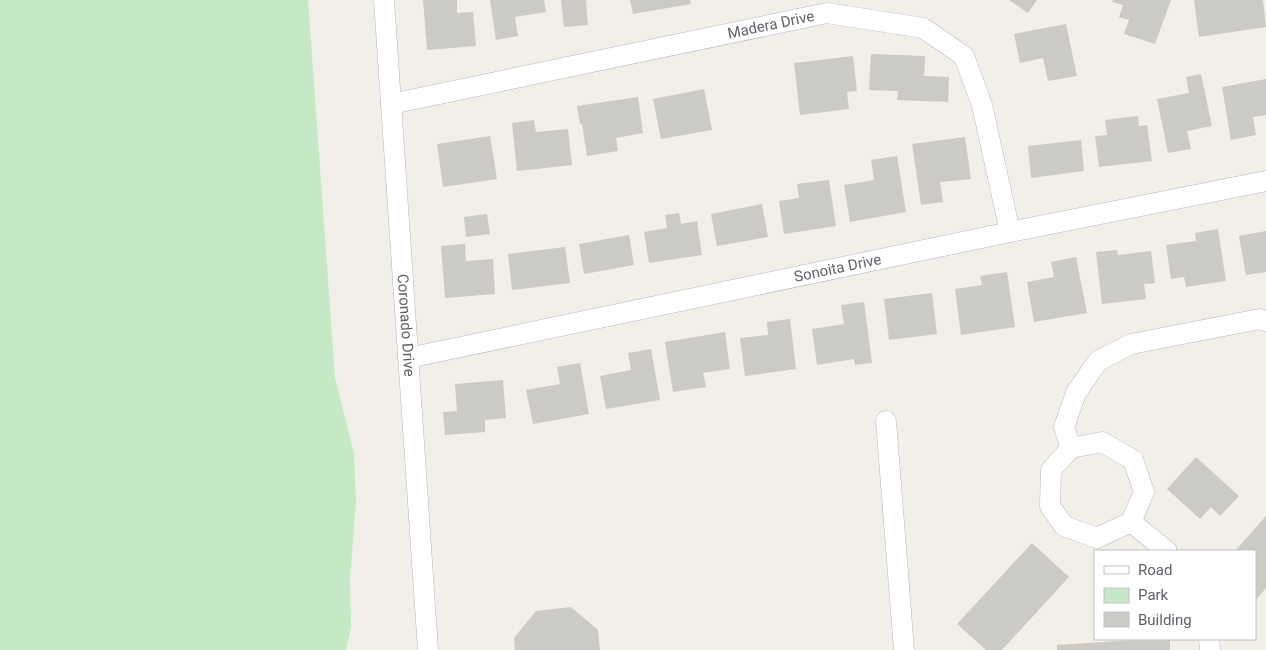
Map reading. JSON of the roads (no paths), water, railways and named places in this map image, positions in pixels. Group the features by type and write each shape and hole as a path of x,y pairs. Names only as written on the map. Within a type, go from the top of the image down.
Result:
{"street":[{"name":"Coronado Drive","path":"384,0 428,650"},
{"name":"Madera Drive","path":"391,104 828,13 923,28 964,56 982,105 1010,232"},
{"name":"Sonoita Drive","path":"408,358 1266,180"},
{"path":"1070,448 1064,427 1076,393 1098,361 1131,344 1260,319 1266,321"},
{"path":"886,421 904,650"},
{"path":"1102,442 1133,460 1144,492 1131,522 1097,538 1064,526 1050,506 1051,470 1070,448 1102,442"},
{"path":"1131,522 1166,550"}]}
